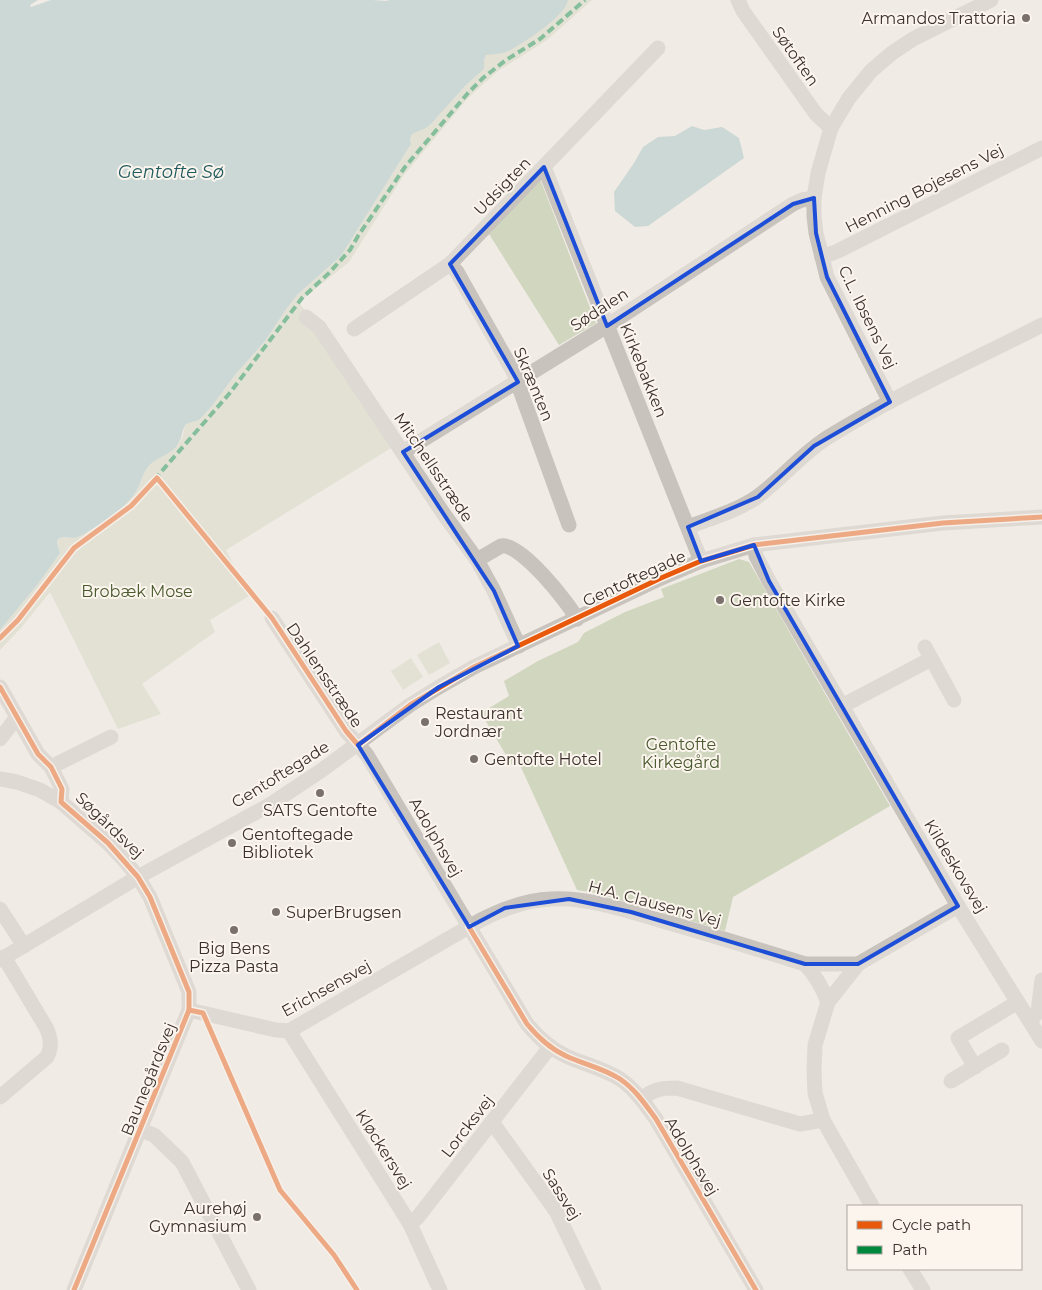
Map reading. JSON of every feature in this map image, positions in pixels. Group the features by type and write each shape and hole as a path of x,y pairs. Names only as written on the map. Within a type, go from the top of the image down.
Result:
{"street":[{"name":"Søtoften","path":"738,0 743,11 816,114 831,128"},
{"name":"C.L. Ibsens Vej","path":"890,402 827,277 816,233 814,198 818,173 831,128 850,98 871,71 892,53 913,40 991,0"},
{"name":"Udsigten","path":"354,329 450,264 658,48"},
{"name":"Henning Bojesens Vej","path":"822,257 838,252 1042,148"},
{"name":"Kirkebakken","path":"544,167 701,560"},
{"name":"Sødalen","path":"403,452 607,326 793,204 814,198"},
{"name":"Skrænten","path":"450,264 457,272 514,373 569,525"},
{"name":"Mitchellsstræde","path":"306,317 319,327 443,513 477,560 494,591 519,646"},
{"path":"688,527 744,505 758,497 814,446 890,402 1042,325"},
{"name":"Gentoftegade","path":"2,958 138,877 270,804 358,745 410,705 474,667 701,560 754,545 943,523 1042,516"},
{"name":"Kildeskovsvej","path":"754,545 756,556 769,581 958,906 1042,1042"},
{"path":"477,560 501,546 511,547 524,556 552,583 578,619"},
{"name":"Dahlensstræde","path":"272,618 346,731 358,745"},
{"path":"842,706 928,653 954,700"},
{"path":"0,686 38,754 51,767 62,789 61,802"},
{"path":"0,739 17,717"},
{"path":"51,767 111,737"},
{"name":"Adolphsvej","path":"358,745 367,754 527,1024 550,1047 566,1056 620,1078 642,1099 656,1119 756,1290"},
{"name":"Søgårdsvej","path":"0,779 17,782 40,790 61,802 108,843 138,877"},
{"name":"Baunegårdsvej","path":"74,1290 190,1010 189,992 150,897 138,877"},
{"name":"H.A. Clausens Vej","path":"469,927 505,908 549,899 569,898 631,912 805,964 858,964"},
{"path":"871,1205 823,1120 815,1093 815,1045 828,1002 858,964 958,906"},
{"path":"0,909 24,946"},
{"name":"Erichsensvej","path":"190,1010 276,1030 289,1031 469,927"},
{"path":"0,1097 47,1057 51,1049 51,1039 47,1029 2,958"},
{"path":"805,964 823,988 828,1002"},
{"path":"1030,1021 1038,1012 1042,980"},
{"path":"975,1066 958,1038 1018,1002"},
{"name":"Kløckersvej","path":"289,1031 410,1224 440,1290"},
{"name":"Lorcksvej","path":"410,1224 418,1217 550,1047"},
{"path":"951,1081 1002,1050"},
{"path":"642,1099 650,1092 660,1088 677,1088 792,1122 806,1123 823,1120"},
{"name":"Sassvej","path":"492,1122 556,1211 594,1290"},
{"path":"140,1130 154,1135 182,1162 249,1290"},
{"path":"911,1270 923,1290"}],"highlighted area":[{"path":"544,167 607,326 793,204 814,198 816,233 827,277 890,402 814,446 758,497 688,527 701,561 754,545 769,581 958,906 858,964 805,964 631,912 569,899 505,908 469,927 358,745 439,687 518,646 494,591 403,452 518,382 450,264"}],"green space":[{"name":"Brobæk Mose","path":"568,0 592,0 547,40 498,71 468,98 404,175 349,262 299,302 396,445 226,550 249,596 210,620 215,632 142,684 161,714 118,729 50,592 0,650 0,630 38,584 60,553 58,539 80,536 104,522 126,504 137,490 149,465 179,443 186,424 199,420 212,406 235,375 265,341 298,294 341,256 411,144 412,134 431,124 465,86 484,69 486,55 508,51 564,9"},
{"path":"540,179 596,323 559,345 489,234"},
{"name":"Gentofte Kirkegård","path":"739,559 749,562 890,806 733,897 725,931 596,893 577,890 519,763 512,765 481,713 509,696 504,681 538,661 578,642 584,633 625,612 664,597 661,589"},
{"path":"439,642 450,663 429,675 417,655"},
{"path":"411,658 423,677 403,690 391,671"}],"water":[{"name":"Gentofte Sø","path":"0,0 38,0 30,5 31,7 51,0 568,0 560,14 532,37 506,52 486,55 484,69 465,86 431,124 412,134 411,144 341,256 298,294 265,341 235,375 212,406 199,420 186,424 180,441 175,448 147,468 137,490 126,504 104,522 80,536 58,539 60,553 38,584 0,630"},
{"path":"692,126 704,130 722,127 739,138 744,158 648,226 635,227 615,211 614,192 643,147 658,137 675,136"}],"marked path":[{"path":"154,480 229,394 302,298 350,250 405,167 468,93 506,60 540,39 585,0"}],"cycle path":[{"path":"0,638 18,620 74,548 131,506 157,478 272,618 346,731 358,745 410,705 474,667 661,578 701,561 754,545 943,523 1042,517"},
{"path":"0,687 38,754 51,767 62,789 61,802 108,843 138,877 150,897 189,992 189,1010 74,1290"},
{"path":"469,927 527,1024 540,1038 566,1056 620,1079 644,1102 656,1119 756,1290"},
{"path":"189,1010 203,1013 280,1190 334,1255 357,1290"}],"place":[{"name":"Armandos Trattoria","path":"1026,18"},
{"name":"Gentofte Kirke","path":"720,600"},
{"name":"Restaurant Jordnær","path":"425,722"},
{"name":"Gentofte Hotel","path":"474,759"},
{"name":"SATS Gentofte","path":"320,793"},
{"name":"Gentoftegade Bibliotek","path":"232,843"},
{"name":"SuperBrugsen","path":"276,912"},
{"name":"Big Bens Pizza Pasta","path":"234,930"},
{"name":"Aurehøj Gymnasium","path":"257,1217"}]}
